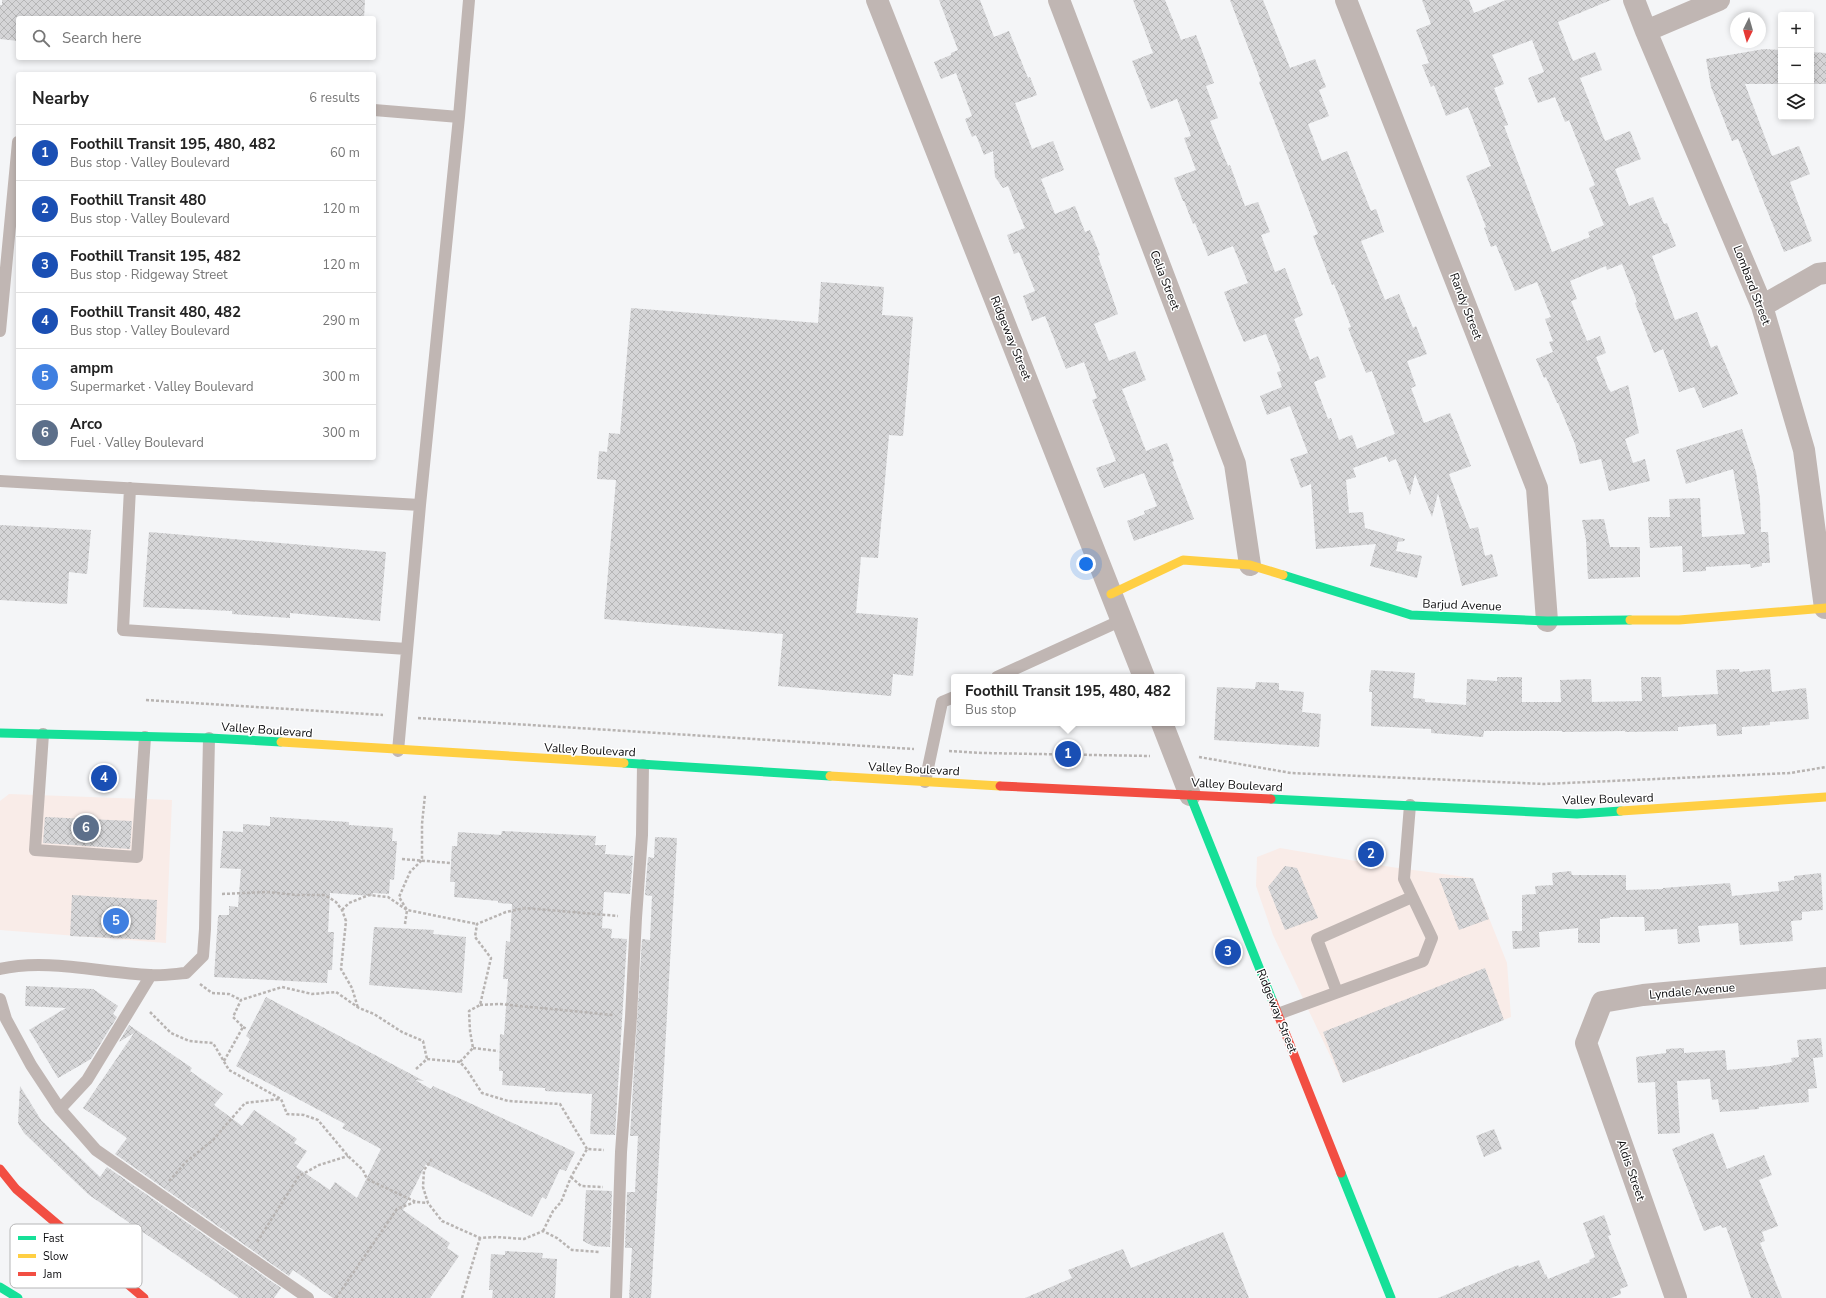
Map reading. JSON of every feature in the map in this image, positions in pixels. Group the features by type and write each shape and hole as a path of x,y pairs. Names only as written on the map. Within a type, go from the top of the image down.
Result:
{"main road":[{"name":"Barjud Avenue","path":"1111,594 1183,560 1250,565 1411,615 1547,621 1679,620 1826,608"},
{"name":"Valley Boulevard","path":"0,733 209,738 398,751 925,782 1577,814 1826,797"},
{"name":"Ridgeway Street","path":"1190,795 1391,1298"},
{"path":"0,1169 16,1189 57,1224"},
{"path":"0,1287 18,1298"},
{"path":"132,1288 144,1298"}],"street":[{"name":"Ridgeway Street","path":"877,0 1143,674"},
{"name":"Celia Street","path":"1059,0 1235,464 1250,565"},
{"name":"Randy Street","path":"1346,0 1537,488 1547,621"},
{"name":"Lombard Street","path":"1634,0 1762,306 1804,450 1826,608"},
{"path":"1646,31 1719,0"},
{"path":"1762,306 1818,274 1826,273"},
{"name":"Ridgeway Street","path":"1163,726 1190,795"},
{"name":"Lyndale Avenue","path":"1586,1042 1602,1002 1643,995 1826,978"},
{"name":"Aldis Street","path":"1586,1042 1676,1298"}],"lane":[{"path":"398,751 406,649 459,116 469,0"},
{"path":"376,110 459,116"},
{"path":"0,331 16,163"},
{"path":"0,481 420,505"},
{"path":"130,488 123,630 406,649"},
{"path":"1004,674 1122,620"},
{"path":"925,782 942,702 951,698"},
{"path":"43,734 35,850 136,857 145,737"},
{"path":"0,969 17,965 69,967 151,976 186,973 203,956 206,894 209,738"},
{"path":"616,1298 619,1253 617,1227 621,1152 632,1017 636,918 642,835 643,765"},
{"path":"1278,1014 1423,961 1432,938 1404,879 1410,805"},
{"path":"1337,992 1318,939 1412,896"},
{"path":"60,1108 87,1080 151,976"},
{"path":"0,999 6,1019 31,1065 60,1108 96,1150 308,1298"}],"path":[{"path":"146,700 982,753 1197,756 1292,773 1544,784 1790,773 1826,767"},
{"path":"405,924 407,910 399,897 410,872 422,860 422,824 425,795"},
{"path":"402,860 450,862"},
{"path":"206,894 267,892 296,896 325,895 336,902 342,910 346,921 341,969 352,988 359,1008"},
{"path":"342,910 348,903 368,895 388,897 407,910 477,924 506,912 525,908 636,918"},
{"path":"477,924 475,937 492,958 480,1005"},
{"path":"186,973 212,993 229,994 241,1000 282,987 312,994 336,992 359,1008 374,1014 402,1032 423,1042 427,1059"},
{"path":"136,999 171,1034 189,1041 213,1043 229,1070 280,1098 287,1114 304,1115 318,1120 348,1156 364,1170 367,1179 416,1202 428,1203"},
{"path":"241,1000 233,1017 247,1030"},
{"path":"473,1048 469,1011 480,1005 500,1004 632,1017"},
{"path":"224,1061 243,1027"},
{"path":"473,1048 498,1051"},
{"path":"460,1062 473,1048"},
{"path":"416,1069 427,1059 460,1062 482,1093 508,1101 560,1104 587,1148"},
{"path":"160,1195 172,1175 213,1140 245,1103 280,1098"},
{"path":"587,1148 621,1152"},
{"path":"543,1231 553,1211 560,1202 571,1177 587,1148"},
{"path":"248,1256 299,1176 319,1165 348,1156"},
{"path":"432,1159 424,1170 423,1187 428,1203 442,1221 480,1238 496,1237 524,1239 543,1231 550,1233 572,1250 619,1253"},
{"path":"571,1177 581,1186 619,1188"},
{"path":"336,1298 397,1209 416,1202"},
{"path":"462,1298 480,1238"}],"shaded area":[{"path":"9,794 172,800 166,943 0,930 0,801"},
{"path":"1280,848 1391,867 1473,878 1507,963 1511,1017 1343,1083 1273,935 1256,886 1257,857"}],"building":[{"path":"2,0 365,0 364,16 16,16 16,41 0,39 0,5 2,5"},
{"path":"939,0 980,0 994,37 1009,31 1028,78 1030,77 1037,95 1015,103 1032,149 1053,141 1064,170 1041,179 1055,214 1075,206 1085,232 1090,230 1100,255 1098,256 1118,314 1094,324 1109,361 1135,351 1146,380 1122,389 1146,451 1167,443 1174,461 1172,462 1194,519 1134,541 1127,521 1145,514 1144,511 1157,506 1144,473 1104,488 1096,468 1116,461 1092,400 1097,398 1084,362 1066,369 1045,316 1032,321 1023,296 1035,291 1019,252 1014,254 1007,235 1025,228 1008,186 1003,188 995,177 993,151 984,155 976,135 972,137 965,119 972,116 956,73 941,79 934,62 951,55 951,53 958,50"},
{"path":"1133,0 1165,0 1181,40 1196,35 1214,83 1206,86 1218,118 1210,121 1228,166 1230,165 1245,206 1258,202 1270,232 1261,235 1275,272 1285,268 1303,315 1294,319 1310,360 1318,356 1326,377 1314,382 1328,419 1331,418 1339,440 1352,435 1357,449 1395,434 1372,371 1366,373 1348,328 1351,327 1334,284 1332,285 1313,236 1318,234 1259,82 1261,81 1230,0 1263,0 1290,68 1315,59 1326,87 1319,90 1329,116 1308,124 1322,161 1347,151 1371,211 1376,209 1384,232 1361,241 1385,300 1399,294 1413,328 1416,326 1427,354 1407,361 1416,386 1411,388 1424,423 1450,413 1471,466 1449,474 1470,529 1478,527 1485,556 1492,554 1498,576 1462,586 1438,493 1432,517 1415,474 1410,495 1396,459 1389,462 1386,456 1353,468 1356,477 1346,480 1349,513 1363,512 1365,528 1405,539 1404,541 1398,542 1396,551 1422,556 1417,578 1370,566 1376,544 1316,549 1311,484 1301,488 1290,459 1308,453 1290,406 1267,415 1260,396 1282,387 1277,372 1281,371 1266,334 1244,342 1235,321 1224,292 1248,283 1233,246 1208,256 1195,223 1193,224 1183,201 1174,178 1196,170 1184,138 1191,136 1177,99 1151,109 1132,61 1153,53"},
{"path":"1422,0 1469,0 1474,13 1506,0 1611,0 1558,22 1573,61 1595,52 1602,70 1580,78 1605,141 1630,131 1641,159 1615,169 1629,206 1653,197 1664,224 1667,223 1676,246 1652,256 1675,320 1697,312 1711,348 1717,345 1738,394 1703,408 1694,387 1679,392 1663,349 1654,353 1635,303 1637,302 1622,264 1607,270 1606,266 1570,281 1577,299 1571,301 1587,341 1600,336 1606,353 1596,357 1608,388 1611,392 1628,385 1639,433 1625,439 1633,463 1645,459 1650,481 1609,491 1601,459 1580,464 1575,444 1558,403 1546,377 1544,378 1536,359 1553,352 1549,342 1553,341 1545,319 1551,317 1537,282 1515,291 1496,245 1491,247 1484,228 1486,227 1466,176 1491,166 1468,107 1446,116 1434,85 1431,87 1422,65 1429,63 1416,30 1431,24","holes":["1532,40 1544,72 1528,78 1538,103 1555,97 1565,122 1569,120 1595,185 1589,188 1604,225 1588,232 1590,237 1552,252 1504,126 1508,125 1494,88 1504,84 1492,55"]},
{"path":"1764,49 1778,50 1778,84 1745,84 1772,156 1799,146 1810,174 1790,182 1812,241 1784,252 1738,139 1732,141 1711,87 1706,59"},
{"path":"1814,52 1826,53 1826,84 1814,84"},
{"path":"821,282 884,287 882,315 913,317 903,436 889,435 878,558 861,557 856,613 918,618 913,676 893,674 891,696 778,686 783,634 604,619 616,480 597,479 599,451 607,452 609,433 620,434 631,308 818,323"},
{"path":"1742,429 1756,472 1760,499 1761,532 1768,532 1770,563 1762,563 1762,566 1751,568 1750,564 1706,567 1706,571 1683,572 1682,546 1650,548 1648,517 1670,517 1669,499 1700,498 1702,537 1745,534 1733,469 1686,484 1676,450"},
{"path":"1604,519 1610,547 1640,547 1640,577 1588,579 1586,540 1582,520"},
{"path":"0,525 91,530 87,574 69,572 67,604 0,600"},
{"path":"149,532 386,552 380,621 290,613 290,618 232,614 232,611 143,607"},
{"path":"1739,669 1740,672 1770,669 1772,692 1806,688 1809,719 1770,722 1770,725 1742,727 1742,734 1717,736 1716,724 1678,727 1678,731 1484,731 1483,737 1431,733 1431,729 1371,726 1372,692 1369,692 1371,670 1415,673 1413,698 1425,699 1425,702 1466,705 1467,679 1497,681 1497,677 1522,677 1522,702 1561,702 1560,680 1591,679 1592,702 1642,701 1641,677 1661,677 1662,697 1718,694 1716,670"},
{"path":"1256,682 1279,683 1279,690 1304,692 1302,712 1321,714 1319,747 1214,740 1217,687 1255,689"},
{"path":"45,817 132,821 130,849 43,843"},
{"path":"270,817 349,822 349,825 393,828 392,841 397,841 394,880 390,879 389,894 373,893 372,896 330,893 328,932 334,932 332,970 328,970 327,983 214,977 218,917 219,915 229,915 229,906 238,907 241,869 220,868 223,831 243,832 243,824 270,826"},
{"path":"502,831 596,836 595,845 606,845 605,854 633,856 630,894 604,892 602,928 612,929 611,938 627,939 615,1135 590,1134 592,1094 545,1091 545,1088 502,1085 503,1071 499,1071 500,1034 504,1035 508,979 503,979 506,941 510,942 512,904 498,903 498,901 454,897 455,882 450,882 452,846 457,846 458,832 501,835"},
{"path":"655,837 677,838 651,1298 629,1298 632,1248 625,1248 627,1192 635,1192 638,1136 630,1136 642,939 650,940 652,896 645,895 648,857 654,858"},
{"path":"1285,866 1297,868 1318,918 1285,930 1268,887"},
{"path":"1571,871 1572,875 1626,875 1626,890 1663,889 1730,883 1732,896 1779,891 1778,882 1794,880 1794,876 1821,873 1823,910 1802,912 1802,920 1791,921 1793,941 1740,945 1738,923 1698,926 1700,942 1678,944 1677,929 1645,931 1644,917 1610,917 1600,919 1600,943 1578,943 1578,928 1539,932 1540,947 1513,949 1512,931 1522,931 1522,895 1536,894 1535,886 1553,885 1552,873"},
{"path":"1439,878 1473,878 1489,919 1459,930"},
{"path":"72,895 157,900 155,940 70,936"},
{"path":"374,927 434,930 433,934 466,937 462,993 369,985"},
{"path":"1485,968 1504,1020 1343,1083 1323,1032"},
{"path":"26,986 93,989 118,1006 113,1014 117,1017 91,1059 58,1078 29,1030 66,1008 25,1006"},
{"path":"266,997 424,1081 415,1080 431,1089 433,1086 575,1152 566,1171 560,1169 546,1199 542,1197 532,1217 426,1164 403,1210 450,1243 447,1248 459,1256 430,1298 333,1298 293,1270 289,1276 115,1154 127,1138 83,1108 134,1033 119,1042 129,1025 192,1068 190,1071 223,1094 214,1105 242,1126 254,1110 297,1139 294,1143 307,1151 296,1167 330,1190 335,1182 357,1198 381,1149 342,1128 345,1124 236,1066 250,1039 246,1036"},
{"path":"1821,1038 1823,1057 1813,1058 1817,1088 1808,1089 1809,1102 1759,1107 1759,1109 1720,1112 1718,1099 1712,1100 1710,1079 1677,1081 1680,1133 1658,1134 1655,1082 1638,1083 1636,1057 1666,1053 1666,1049 1684,1048 1684,1053 1725,1050 1727,1070 1770,1066 1792,1062 1791,1058 1799,1057 1797,1040"},
{"path":"20,1086 41,1120 100,1177 107,1167 281,1288 274,1298 239,1298 142,1231 142,1224 131,1224 89,1195 24,1133 18,1123"},
{"path":"1494,1129 1502,1149 1484,1157 1476,1136"},
{"path":"1713,1133 1727,1169 1764,1155 1772,1175 1759,1180 1778,1226 1762,1232 1765,1241 1760,1243 1782,1298 1751,1298 1726,1227 1722,1228 1721,1225 1704,1231 1672,1149"},
{"path":"586,1190 612,1191 610,1247 593,1246 583,1241"},
{"path":"1604,1215 1611,1235 1608,1236 1628,1286 1620,1289 1621,1294 1611,1298 1438,1298 1518,1265 1519,1267 1539,1260 1548,1279 1590,1262 1589,1260 1595,1257 1583,1223"},
{"path":"1223,1232 1249,1298 1025,1298 1072,1278 1068,1270 1123,1249 1131,1268"},
{"path":"505,1251 543,1253 542,1258 557,1259 555,1298 492,1298 493,1290 489,1290 491,1254 505,1255"}],"traffic: fast":[{"path":"1283,575 1411,615 1547,621 1630,620"},
{"path":"0,733 209,738 281,742"},
{"path":"624,763 830,776"},
{"path":"1190,795 1273,1002"},
{"path":"1271,799 1577,814 1621,811"},
{"path":"1341,1173 1391,1298"},
{"path":"0,1287 18,1298"}],"traffic: slow":[{"path":"1111,594 1183,560 1250,565 1283,575"},
{"path":"1630,620 1679,620 1826,608"},
{"path":"281,742 624,763"},
{"path":"830,776 1000,786"},
{"path":"1621,811 1826,797"}],"traffic: jam":[{"path":"1000,786 1271,799"},
{"path":"1273,1002 1341,1173"},
{"path":"0,1169 16,1189 57,1224"},
{"path":"132,1288 144,1298"}],"place":[{"name":"Foothill Transit 195, 480, 482","path":"1068,754"},
{"name":"Foothill Transit 480, 482","path":"104,778"},
{"name":"Arco","path":"86,828"},
{"name":"Foothill Transit 480","path":"1371,854"},
{"name":"ampm","path":"116,921"},
{"name":"Foothill Transit 195, 482","path":"1228,952"}]}
